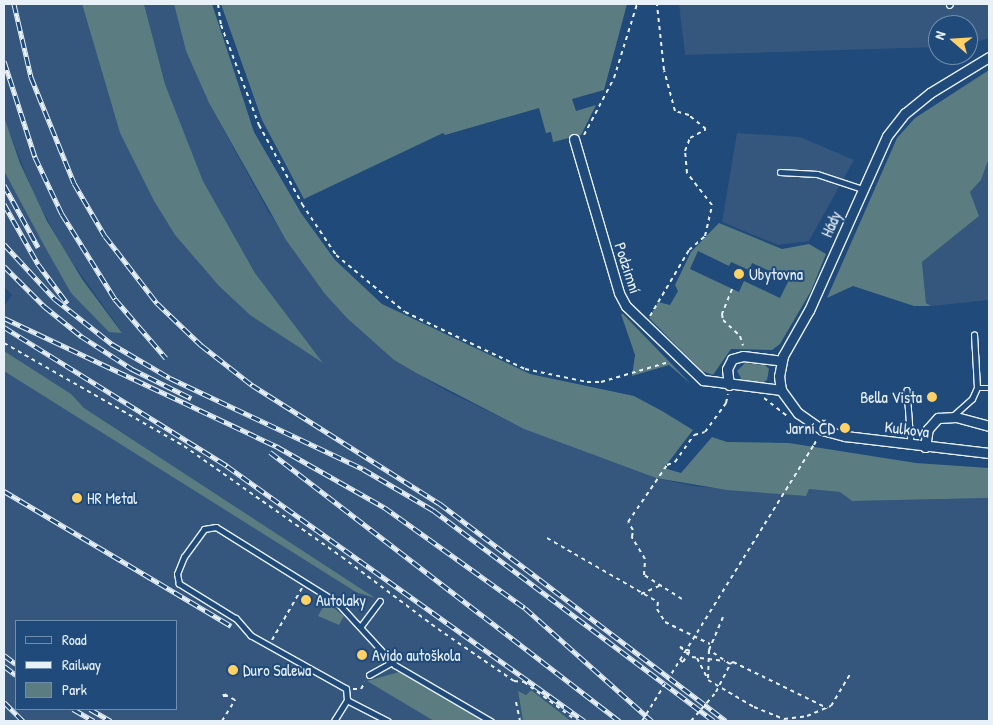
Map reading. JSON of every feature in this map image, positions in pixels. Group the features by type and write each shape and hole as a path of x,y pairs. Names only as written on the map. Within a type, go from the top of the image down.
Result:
{"street":[{"name":"Hády","path":"781,390 781,361 887,136 905,113 930,93 989,56"},
{"name":"Podzimní","path":"574,139 621,300 696,375 729,388 781,390"},
{"path":"729,388 727,369 732,359 743,356 781,361"},
{"name":"Kulkova","path":"781,390 798,413 822,430 911,445 989,453"},
{"path":"925,446 928,429 934,420 953,416 989,426"}],"lane":[{"path":"780,172 817,174 863,190"},
{"path":"953,416 968,403 977,388 974,335"},
{"path":"977,388 989,388"},
{"path":"906,390 911,445"},
{"path":"334,721 347,700 346,689 251,636 236,619 179,584 176,574 204,529 216,527 338,603 392,662 491,721"},
{"path":"361,626 380,601"},
{"path":"369,675 392,662"},
{"path":"347,700 388,721"}],"path":[{"path":"218,4 221,25 260,125 302,204 336,255 405,312 525,369 587,382 601,382 672,361 666,354"},
{"path":"577,149 614,78 637,4"},
{"path":"642,312 648,319 690,250 705,236 712,205 687,174 685,151 690,138 706,129 689,115 675,111 664,70 657,4"},
{"path":"732,289 722,314 723,320 742,338 744,348 735,349"},
{"path":"4,343 198,456 514,681 524,682 578,721"},
{"path":"729,388 736,393"},
{"path":"761,396 791,419"},
{"path":"682,598 659,586 642,572 645,559 632,536 633,530 628,522 666,467 674,462 694,435 705,432 726,403"},
{"path":"642,721 818,439 811,434"},
{"path":"547,538 641,594 658,602 657,609 665,622 711,644"},
{"path":"276,633 305,583"},
{"path":"641,594 659,586"},
{"path":"708,680 707,659 709,650 723,617"},
{"path":"680,660 683,662 686,656 690,651 681,646 679,649 684,652 689,655 697,658 726,661"},
{"path":"709,650 730,664 733,662 829,708"},
{"path":"697,658 708,680 718,688 745,703 784,719 829,708 851,673"},
{"path":"692,721 718,688 730,664"},
{"path":"222,721 235,700 229,696"},
{"path":"516,702 520,721"}],"shaded area":[{"path":"4,4 82,4 120,133 154,201 175,235 219,286 250,315 322,362 255,273 203,181 165,84 144,4 174,4 186,51 209,103 268,211 325,294 394,360 447,391 524,429 656,478 693,486 805,496 809,489 840,492 852,501 989,498 989,721 571,721 531,690 526,695 518,691 523,721 4,721 4,306 12,295 4,287 4,171 71,293 122,332 64,251 34,194 4,117"},
{"path":"679,4 989,4 989,38 978,42 978,15 928,15 928,47 685,55"},
{"path":"737,133 800,137 854,160 809,241 778,245 722,222"},
{"path":"989,158 989,300 931,306 926,303 922,262 979,216 970,192 981,180"}],"green space":[{"path":"82,4 144,4 165,84 203,181 255,273 323,363 250,315 219,286 175,235 154,201 120,133"},
{"path":"174,4 212,4 254,132 301,213 335,260 382,304 530,374 634,396 662,411 693,430 664,468 681,473 712,437 727,442 789,443 916,463 989,468 989,498 852,501 840,492 809,489 806,496 727,490 656,478 524,429 394,360 347,318 325,294 286,240 209,103 186,51"},
{"path":"221,4 627,4 604,90 572,99 576,111 596,105 581,135 553,142 551,132 546,133 539,108 445,135 443,133 304,199 262,120"},
{"path":"989,70 989,158 981,180 970,192 979,216 922,262 926,303 931,306 914,306 853,286 827,298 897,138 915,118"},
{"path":"4,117 20,163 47,221 82,279 122,333 109,332 71,293 45,247 4,171"},
{"path":"719,223 782,249 809,244 826,254 811,291 780,344 772,350 731,349 713,375 702,371 649,318 658,302 670,305 678,291 675,285 691,252","holes":["698,251 729,266 731,262 749,270 752,263 789,280 780,298 744,281 739,292 690,269"]},
{"path":"621,314 691,384 669,365 632,376 635,355"},
{"path":"4,351 71,394 84,408 375,598 356,592 4,371"},
{"path":"745,363 765,365 769,369 767,380 761,383 742,380 737,371"},
{"path":"326,602 344,616 339,625 318,616"},
{"path":"399,672 482,721 434,721 367,681"},
{"path":"531,690 571,721 523,721 518,691 526,695"}],"railway":[{"path":"14,4 31,77 74,183 105,236 157,303 201,345 252,385 439,503 726,721"},
{"path":"4,61 35,157 62,214 115,299 166,358"},
{"path":"4,185 38,247"},
{"path":"4,204 38,264 67,303"},
{"path":"4,244 55,299 112,344 170,378 363,469 433,510 714,721"},
{"path":"4,266 44,306 81,336 132,369 191,398"},
{"path":"4,318 276,446 384,507 525,608 652,721"},
{"path":"4,327 227,466 584,721"},
{"path":"270,452 619,721"},
{"path":"4,491 231,626"},
{"path":"4,655 15,663"},
{"path":"4,666 15,674"},
{"path":"4,702 23,721"},
{"path":"75,710 94,721"},
{"path":"92,710 111,721"}],"place":[{"name":"Ubytovna","path":"739,274"},
{"name":"Bella Vista","path":"932,397"},
{"name":"Jarní ČD","path":"845,428"},
{"name":"HR Metal","path":"77,498"},
{"name":"Autolaky","path":"306,600"},
{"name":"Avido autoškola","path":"362,655"},
{"name":"Duro Salewa","path":"233,670"}]}
